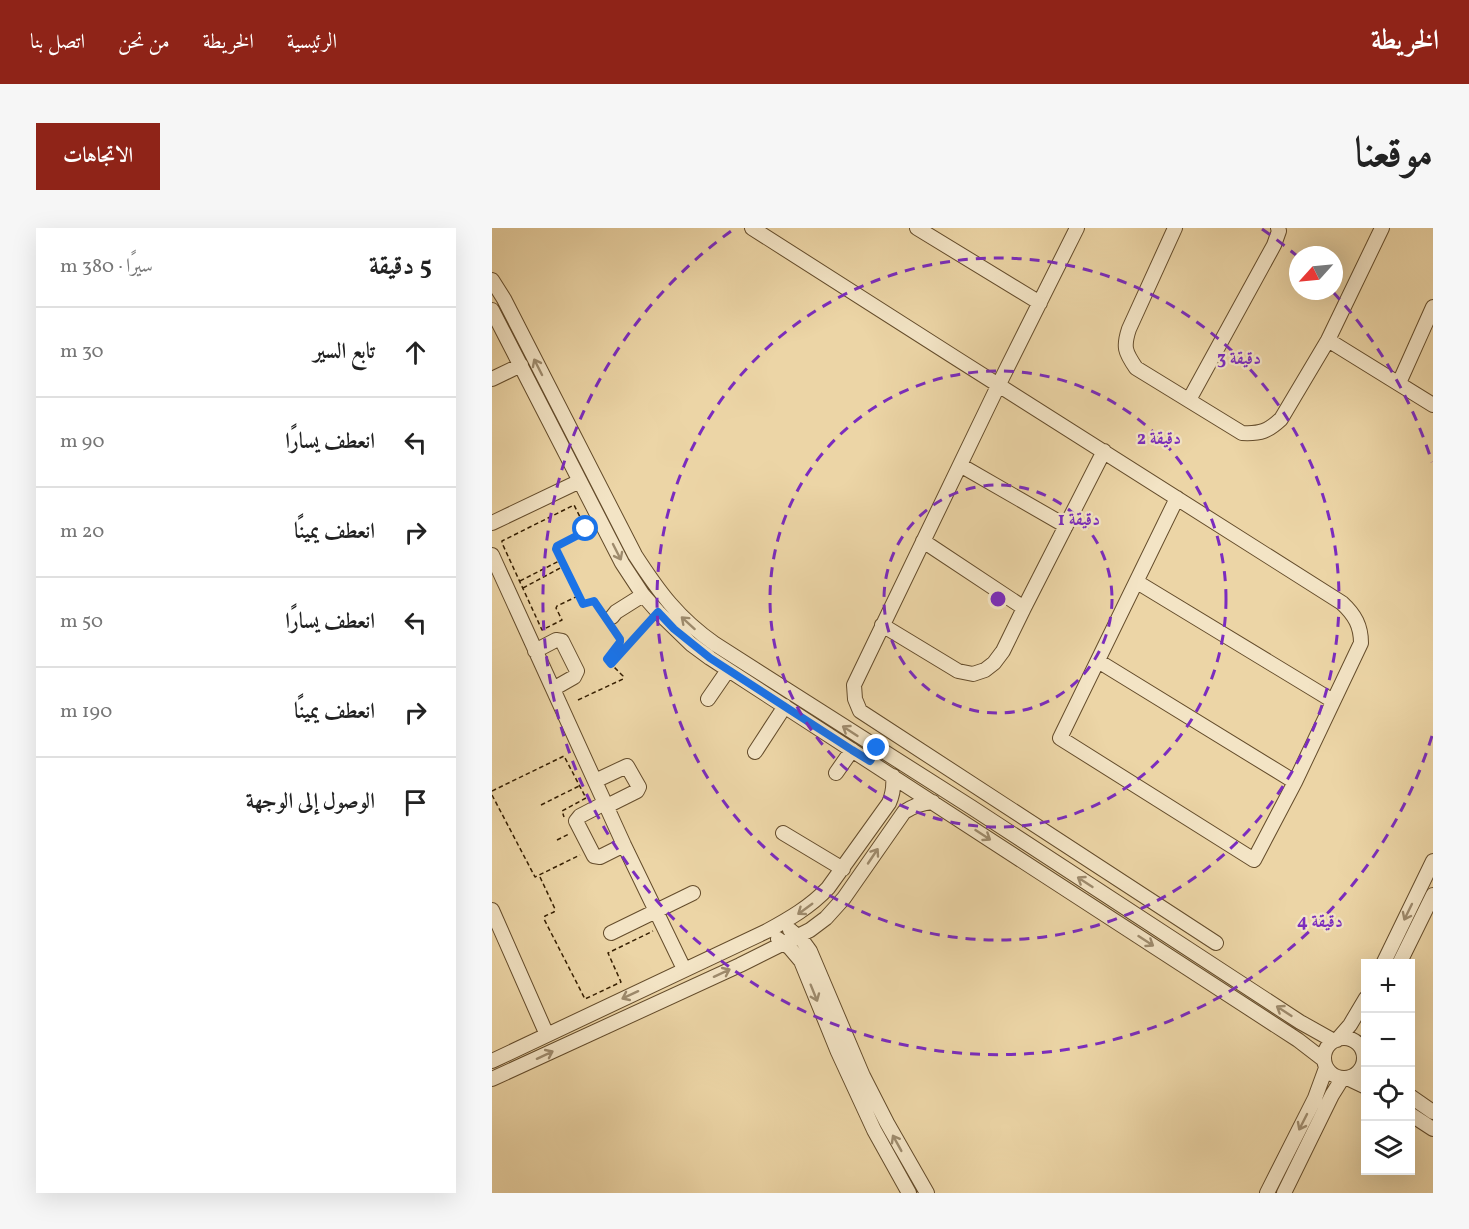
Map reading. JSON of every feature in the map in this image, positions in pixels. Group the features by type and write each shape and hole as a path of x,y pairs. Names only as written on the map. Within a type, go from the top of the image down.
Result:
{"street":[{"path":"752,228 998,386 1177,498 1342,603 1351,611 1361,632 1361,643 1295,782 1254,860 1060,738 1177,498"},
{"path":"917,228 1040,303"},
{"path":"1077,228 882,625 854,685 855,699 860,711 1216,943"},
{"path":"1175,228 1129,329 1125,342 1126,354 1136,368 1242,433 1257,434 1271,429 1281,418 1328,340 1382,228"},
{"path":"1189,400 1274,245 1278,228"},
{"path":"492,280 565,419 611,525 622,563 643,595 691,644 852,750 905,766 1300,1022 1336,1040 1353,1041 1361,1050"},
{"path":"1399,383 1433,307"},
{"path":"492,310 580,481 667,601 697,632 873,755 893,776 1289,1033 1307,1046 1336,1077 1361,1085"},
{"path":"1328,340 1433,405"},
{"path":"492,379 521,365"},
{"path":"551,425 565,419"},
{"path":"882,625 958,671 974,674 994,663 1003,651 1104,452"},
{"path":"960,465 1066,526"},
{"path":"492,523 580,481"},
{"path":"923,541 1024,608"},
{"path":"492,555 498,583 535,651 684,969"},
{"path":"1137,582 1333,701"},
{"path":"609,619 643,595"},
{"path":"535,651 556,640 562,641 577,671 577,675 552,689"},
{"path":"1098,661 1295,782"},
{"path":"708,699 728,670"},
{"path":"755,752 785,706"},
{"path":"905,766 917,748"},
{"path":"836,773 852,750"},
{"path":"595,781 627,766 639,787 638,790 580,816 576,821 594,856 600,857 624,845"},
{"path":"505,1073 495,1060 767,931 802,911 820,897 843,869 890,803 894,785 893,776"},
{"path":"492,1079 740,964 818,924 852,887 904,812 912,806 933,802"},
{"path":"963,822 971,807"},
{"path":"783,833 843,869"},
{"path":"1385,959 1433,861"},
{"path":"611,933 693,893"},
{"path":"1401,959 1433,895"},
{"path":"492,910 547,1035"},
{"path":"782,923 810,951 863,1076 927,1193"},
{"path":"767,931 796,954 801,961 838,1052 874,1130 909,1193"},
{"path":"1268,1193 1315,1098 1325,1064 1326,1049 1350,1025 1361,1005"},
{"path":"1284,1193 1332,1095 1345,1079 1358,1073 1361,1067"},
{"path":"1415,1099 1433,1112"},
{"path":"1415,1117 1433,1129"}],"path":[{"path":"578,596 557,606 562,620 542,630 502,541 574,505 586,531 557,546 556,549 584,605 594,601 609,619 621,641 607,659 623,676 578,700"},
{"path":"520,582 561,560"},
{"path":"551,566 554,572"},
{"path":"523,588 564,566"},
{"path":"611,664 658,612"},
{"path":"492,791 562,756 565,757 586,798 562,811 567,823"},
{"path":"541,805 580,786"},
{"path":"492,795 534,877 581,855 582,852"},
{"path":"557,840 572,833"},
{"path":"539,876 555,909 554,912 544,916 544,919 585,999 621,982 608,953 664,926"}],"route":[{"path":"586,529 557,546 556,549 583,604 594,601 621,641 607,659 611,664 658,612 674,629 710,658 852,750 870,761 877,748"}]}
